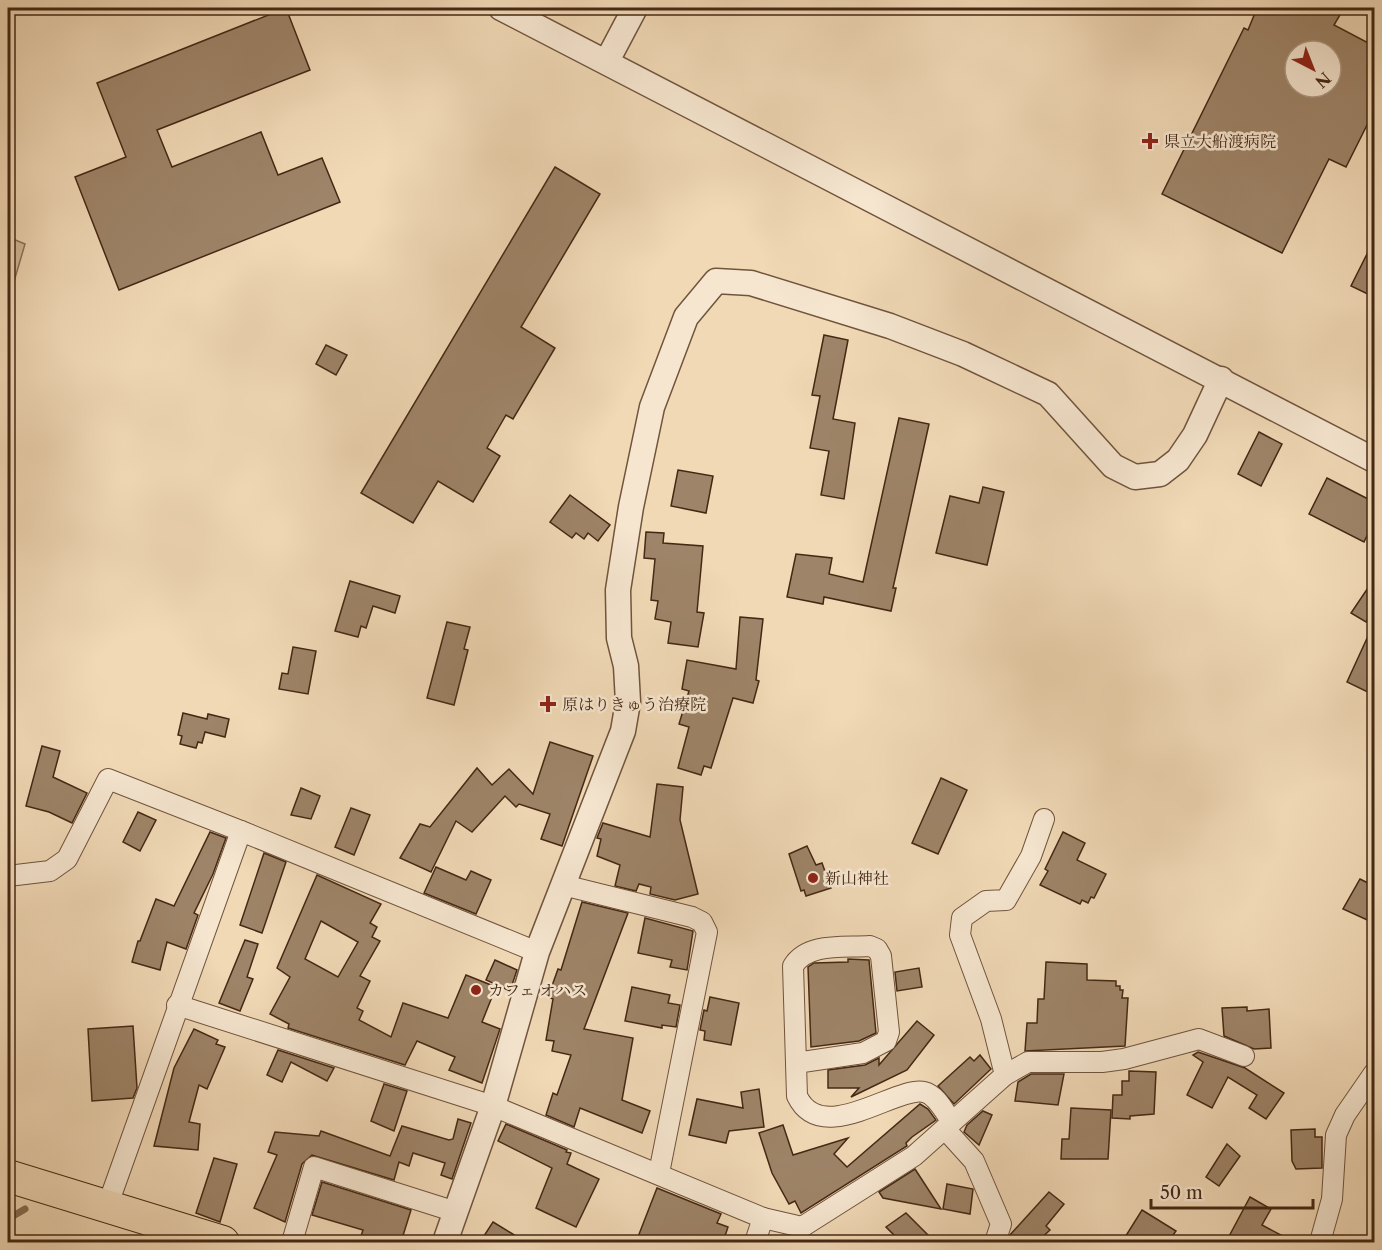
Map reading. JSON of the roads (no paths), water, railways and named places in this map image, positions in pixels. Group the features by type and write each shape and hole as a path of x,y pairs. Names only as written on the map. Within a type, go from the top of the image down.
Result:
{"highway":[{"path":"8,1176 223,1242"}],"street":[{"path":"501,8 1374,460"},
{"path":"607,61 635,8"},
{"path":"445,1242 493,1106 537,952 623,731 628,702 626,666 619,638 618,590 631,507 652,407 686,317 716,281 751,283 890,326 963,354 1048,394 1113,466 1135,477 1160,474 1178,460 1195,435 1221,379"},
{"path":"8,876 59,867 67,859 108,778 537,952"},
{"path":"1005,1076 991,1019 960,935 962,918 986,901 1006,900 1031,856 1044,819"},
{"path":"107,1207 177,1005 241,831"},
{"path":"563,885 692,917 702,922 707,932 658,1173"},
{"path":"796,1062 863,1053 886,1041 889,1032 881,956 878,949 870,946 812,950 800,956 793,966 797,1096 801,1104 813,1112 826,1116 859,1113 912,1093 924,1092 935,1099 949,1125 974,1161 1001,1224 995,1242"},
{"path":"177,1005 493,1106 764,1218 802,1227 914,1156 1005,1076 1028,1062 1102,1062 1124,1059 1199,1039 1244,1056"},
{"path":"1320,1242 1332,1199 1336,1134 1345,1115 1374,1073"},
{"path":"292,1242 314,1167 456,1212"},
{"path":"755,1242 764,1218"}],"waterway":[{"path":"8,1219 25,1209"}],"place":[{"name":"県立大船渡病院","path":"1150,141"},
{"name":"原はりきゅう治療院","path":"548,704"},
{"name":"新山神社","path":"813,878"},
{"name":"カフェ オハス","path":"476,990"}]}
